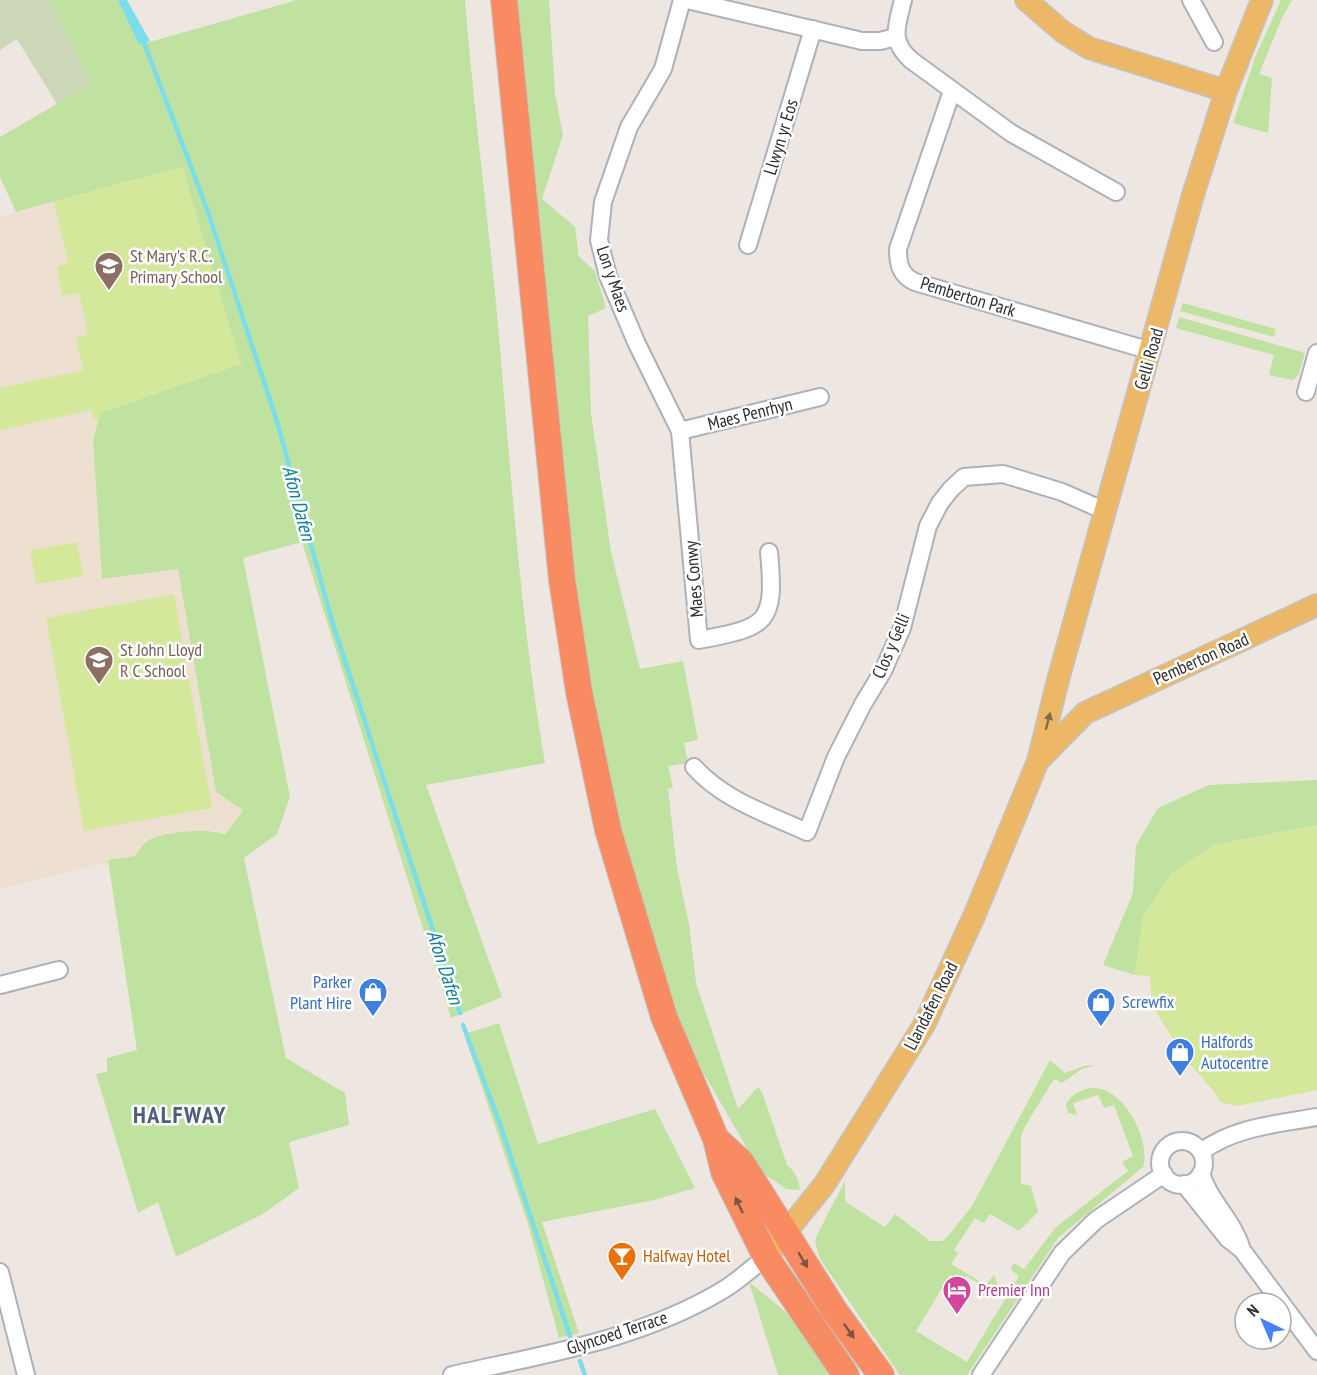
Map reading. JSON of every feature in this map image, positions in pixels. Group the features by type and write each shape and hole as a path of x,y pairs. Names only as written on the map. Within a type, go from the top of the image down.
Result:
{"highway":[{"path":"504,0 562,580 579,692 608,830 664,1017 716,1139 724,1172 766,1257 846,1375"},
{"path":"716,1139 741,1162 834,1310 881,1375"}],"main road":[{"name":"Gelli Road","path":"1038,761 1058,680 1193,195 1226,91 1262,0"},
{"path":"1029,1 1063,32 1089,48 1226,91"},
{"name":"Pemberton Road","path":"1084,713 1317,605"},
{"path":"1038,761 1084,713 1069,701 1058,680"},
{"name":"Llandafen Road","path":"766,1257 824,1185 924,1025 975,914 1038,761"}],"street":[{"name":"Lon y Maes","path":"682,0 663,69 625,138 603,202 599,240 608,276 628,324 680,431 684,455"},
{"path":"687,0 862,41 880,41 896,37"},
{"path":"760,16 765,0"},
{"path":"903,0 896,37 900,49 952,91 1011,133 1116,192"},
{"path":"1191,0 1214,42"},
{"name":"Llwyn yr Eos","path":"748,245 813,28"},
{"name":"Pemberton Park","path":"952,91 898,249 898,263 901,272 915,282 1151,351"},
{"path":"1306,392 1317,352"},
{"name":"Maes Penrhyn","path":"680,431 820,397"},
{"name":"Maes Conwy","path":"684,455 699,640 748,630 766,614 773,591 769,552"},
{"name":"Clos y Gelli","path":"694,767 705,779 733,798 807,832 836,757 883,671 897,639 928,526 940,503 951,489 964,477 1003,474 1062,492 1105,511"},
{"path":"0,985 59,970"},
{"path":"1201,1152 1227,1137 1255,1128 1317,1117"},
{"path":"1176,1142 1190,1142 1201,1152 1204,1166 1197,1179 1184,1184 1171,1182 1164,1174 1161,1157 1169,1145 1176,1142"},
{"path":"1201,1173 1213,1197 1237,1233 1242,1250"},
{"path":"981,1375 1062,1254 1096,1220 1164,1174"},
{"path":"1184,1184 1228,1239 1242,1250 1317,1351"},
{"name":"Glyncoed Terrace","path":"452,1375 580,1347 650,1326 724,1289 766,1257"},
{"path":"0,1272 26,1375"}],"shaded area":[{"name":"St John Lloyd R C School","path":"182,167 241,364 100,418 93,441 102,578 178,569 216,791 243,810 225,835 217,830 180,833 149,840 135,856 0,889 0,217"}],"green space":[{"path":"0,0 50,0 91,84 57,104 17,39 0,50"},
{"path":"50,0 118,0 139,45 297,0 465,0 528,649 545,763 426,785 502,997 451,1018 302,542 243,558 290,797 277,834 244,858 286,1058 345,1093 349,1125 289,1142 299,1188 263,1214 176,1257 158,1202 138,1213 96,1074 107,1072 107,1058 137,1050 108,860 135,856 147,841 163,835 209,831 225,835 243,810 216,792 178,569 102,579 93,441 100,413 240,364 182,167 16,212 0,177 0,137 91,84"},
{"path":"514,0 549,0 555,93 563,135 542,199 575,227 579,257 595,271 606,308 588,316 591,413 611,552 640,669 683,661 698,740 684,743 688,763 668,766 673,788 668,789 677,868 689,924 696,983 738,1109 758,1087 762,1092 787,1165 796,1176 800,1190 786,1189 766,1175 763,1176 696,1060 657,972 597,749 572,584 541,244"},
{"path":"1281,0 1292,0 1282,18 1259,74 1272,78 1268,133 1233,123 1256,55"},
{"name":"St Mary's R.C. Primary School","path":"182,167 241,364 100,413 100,418 93,419 92,410 0,430 0,388 83,370 76,338 88,334 79,293 62,296 57,267 68,263 54,202"},
{"path":"1183,303 1276,329 1274,337 1180,311"},
{"path":"1179,317 1305,353 1299,374 1293,380 1269,375 1274,355 1176,328"},
{"path":"77,542 83,576 36,584 30,550"},
{"path":"174,594 212,808 84,831 46,618"},
{"path":"1317,780 1317,825 1214,845 1172,873 1143,917 1135,975 1103,965 1133,893 1136,845 1158,808 1209,785"},
{"path":"1317,825 1317,1090 1237,1106 1220,1102 1213,1090 1186,1060 1152,1006 1150,976 1135,975 1143,917 1172,873 1214,845"},
{"path":"499,1023 538,1144 655,1109 695,1188 654,1200 542,1222 579,1333 559,1338 528,1224 464,1034"},
{"path":"1050,1060 1065,1073 1084,1066 1096,1065 1082,1069 1062,1083 1054,1079 1024,1128 1021,1137 1021,1184 1031,1186 1038,1212 1019,1231 990,1214 984,1223 975,1218 954,1250 958,1253 951,1264 986,1285 994,1275 998,1285 989,1299 982,1295 986,1288 966,1276 962,1282 950,1275 916,1331 967,1362 1019,1276 1011,1270 1012,1265 1015,1264 1024,1269 1056,1227 1128,1171 1122,1162 1133,1156 1114,1105 1104,1108 1098,1095 1073,1103 1077,1115 1068,1113 1066,1105 1073,1096 1083,1090 1096,1088 1109,1092 1120,1101 1130,1113 1142,1141 1143,1167 1058,1238 967,1375 900,1375 820,1259 815,1242 818,1233 845,1181 847,1203 885,1227 895,1214 930,1241 942,1241 972,1206"},
{"path":"749,1282 787,1313 834,1375 778,1375"}],"water":[{"path":"118,0 127,0 150,41 139,45"}],"waterway":[{"name":"Afon Dafen","path":"143,40 207,209 276,418 332,621 460,1013"},
{"name":"Afon Dafen","path":"463,1025 500,1124 570,1336"},
{"name":"Afon Dafen","path":"580,1361 585,1375"}],"place":[{"name":"St Mary's R.C. Primary School","path":"109,292"},
{"name":"St John Lloyd R C School","path":"99,686"},
{"name":"Parker Plant Hire","path":"373,1018"},
{"name":"Screwfix","path":"1101,1028"},
{"name":"Halfords Autocentre","path":"1180,1078"},
{"name":"Halfway Hotel","path":"622,1282"},
{"name":"Premier Inn","path":"957,1316"}],"district":[{"name":"HALFWAY","path":"180,1115"}]}
